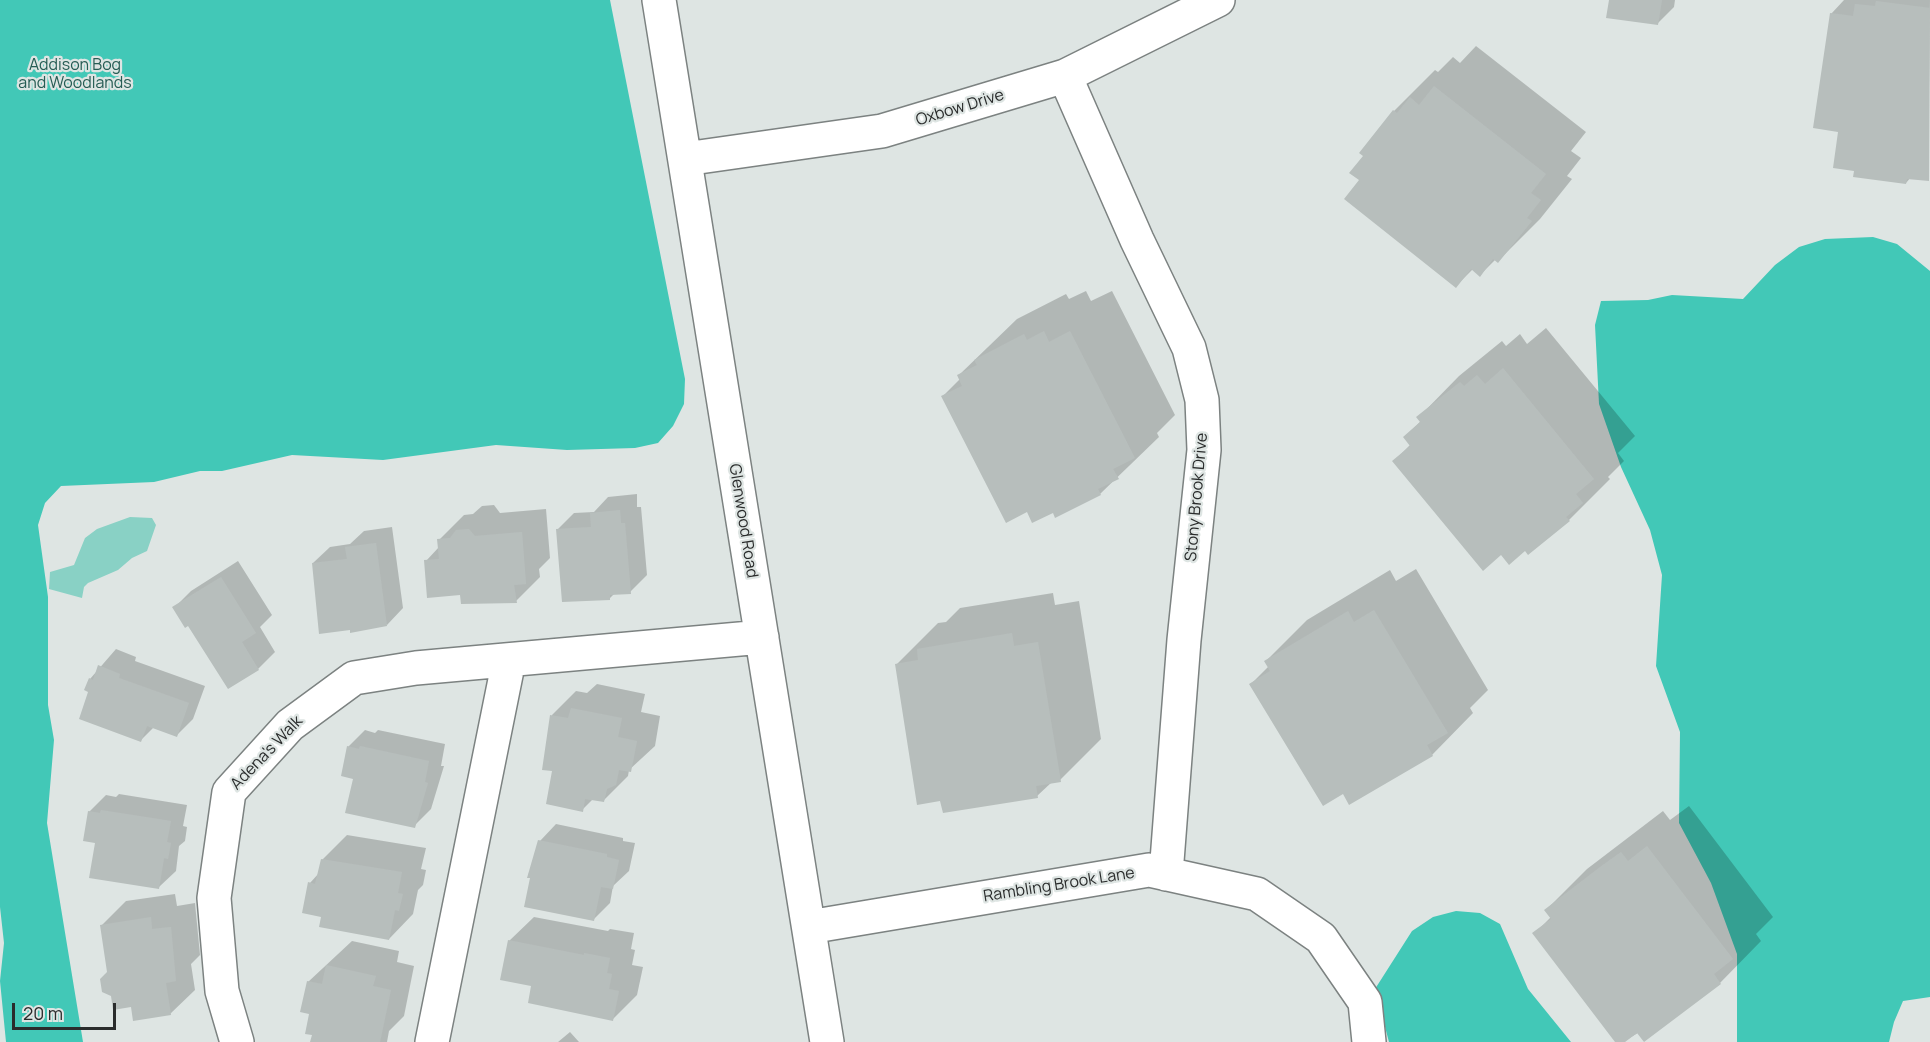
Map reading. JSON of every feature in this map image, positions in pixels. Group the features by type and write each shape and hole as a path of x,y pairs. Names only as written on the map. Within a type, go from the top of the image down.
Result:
{"street":[{"name":"Glenwood Road","path":"659,0 827,1042"},
{"name":"Oxbow Drive","path":"685,159 882,131 1065,76 1218,0"},
{"name":"Stony Brook Drive","path":"1065,76 1137,240 1190,348 1202,400 1204,450 1184,640 1166,874"},
{"name":"Adena's Walk","path":"237,1042 222,991 214,898 229,792 290,724 354,678 416,668 762,637"},
{"path":"432,1042 509,660"},
{"name":"Rambling Brook Lane","path":"809,927 1149,870 1257,894 1321,938 1365,1002 1369,1042"}],"green space":[{"name":"Addison Bog and Woodlands","path":"0,0 610,0 685,379 684,404 673,426 658,443 635,448 567,450 496,445 383,460 292,455 222,471 200,471 154,482 61,486 45,503 38,525 48,597 48,705 54,740 47,823 83,1042 6,1042 0,981 4,943 0,907"},
{"path":"1873,237 1897,244 1930,271 1930,997 1903,1001 1889,1042 1737,1042 1737,954 1711,883 1679,823 1680,732 1656,666 1662,575 1650,530 1621,467 1599,404 1595,325 1601,301 1648,300 1672,295 1743,299 1775,265 1799,247 1825,239"},
{"path":"130,517 152,518 156,525 147,551 132,558 118,570 88,583 84,587 82,598 49,589 50,572 74,565 85,538 97,529"},
{"path":"1456,911 1480,913 1500,924 1528,989 1571,1042 1389,1042 1375,989 1412,931 1433,917"}],"building":[{"path":"1609,0 1662,0 1658,25 1606,18"},
{"path":"1876,1 1930,8 1929,181 1907,179 1906,184 1853,177 1854,171 1833,168 1838,132 1813,128 1830,13 1853,16 1855,4 1875,6"},
{"path":"1434,86 1546,174 1531,193 1541,200 1527,218 1532,221 1498,263 1493,259 1480,277 1471,269 1456,288 1344,199 1359,180 1349,173 1363,156 1359,153 1393,110 1397,113 1410,97 1419,105"},
{"path":"1044,331 1049,342 1070,331 1135,458 1113,469 1119,479 1098,489 1101,495 1055,518 1053,513 1032,523 1027,512 1006,523 941,396 962,386 957,375 977,365 974,360 1024,334 1027,340"},
{"path":"1503,368 1594,479 1576,494 1583,503 1566,517 1570,521 1528,555 1525,551 1509,565 1501,555 1483,571 1392,461 1410,446 1403,437 1420,422 1416,417 1460,382 1464,386 1477,375 1485,384"},
{"path":"620,510 621,523 625,523 631,594 610,595 610,600 562,602 556,529 591,527 590,513"},
{"path":"469,529 475,536 522,532 526,584 514,585 517,603 461,604 460,595 427,598 424,560 439,559 437,539 450,538 456,530"},
{"path":"376,543 387,626 350,633 350,630 319,634 312,563 347,559 345,547"},
{"path":"221,577 256,633 242,642 259,670 228,689 188,626 185,628 172,607"},
{"path":"1374,610 1448,733 1427,745 1433,756 1349,805 1343,794 1323,806 1249,684 1270,671 1264,661 1348,611 1354,622"},
{"path":"1012,633 1014,646 1038,642 1061,782 1036,786 1038,798 943,813 940,801 917,805 895,664 918,660 917,649"},
{"path":"98,665 120,674 119,678 189,703 177,737 147,726 141,742 79,719 88,692 84,690 89,678 93,680"},
{"path":"571,708 622,718 618,737 637,741 631,772 619,770 616,785 607,789 604,802 585,799 583,812 546,804 552,771 542,770 550,715 568,718"},
{"path":"347,746 359,749 360,746 429,761 425,782 428,783 415,828 345,813 353,779 341,776"},
{"path":"101,810 171,821 167,842 171,843 168,859 164,858 159,889 89,878 95,843 83,841 88,811 100,813"},
{"path":"538,840 607,854 607,857 619,860 613,889 601,887 594,921 524,907 530,878 527,878"},
{"path":"1647,846 1733,959 1714,974 1721,984 1644,1042 1637,1033 1625,1042 1615,1042 1532,933 1551,919 1544,910 1600,867 1621,852 1628,861"},
{"path":"321,859 402,872 398,893 403,894 399,911 395,910 389,940 319,927 321,917 302,913 308,882 315,884"},
{"path":"151,917 152,929 171,927 176,981 166,983 171,1015 133,1021 131,1007 113,1010 111,996 102,992 100,979 107,972 100,925"},
{"path":"508,940 610,958 607,973 612,974 609,989 619,991 613,1021 528,1003 531,986 500,980"},
{"path":"326,965 376,976 373,986 391,990 380,1042 310,1042 312,1035 305,1034 309,1014 300,1012 307,981 322,984"}]}
